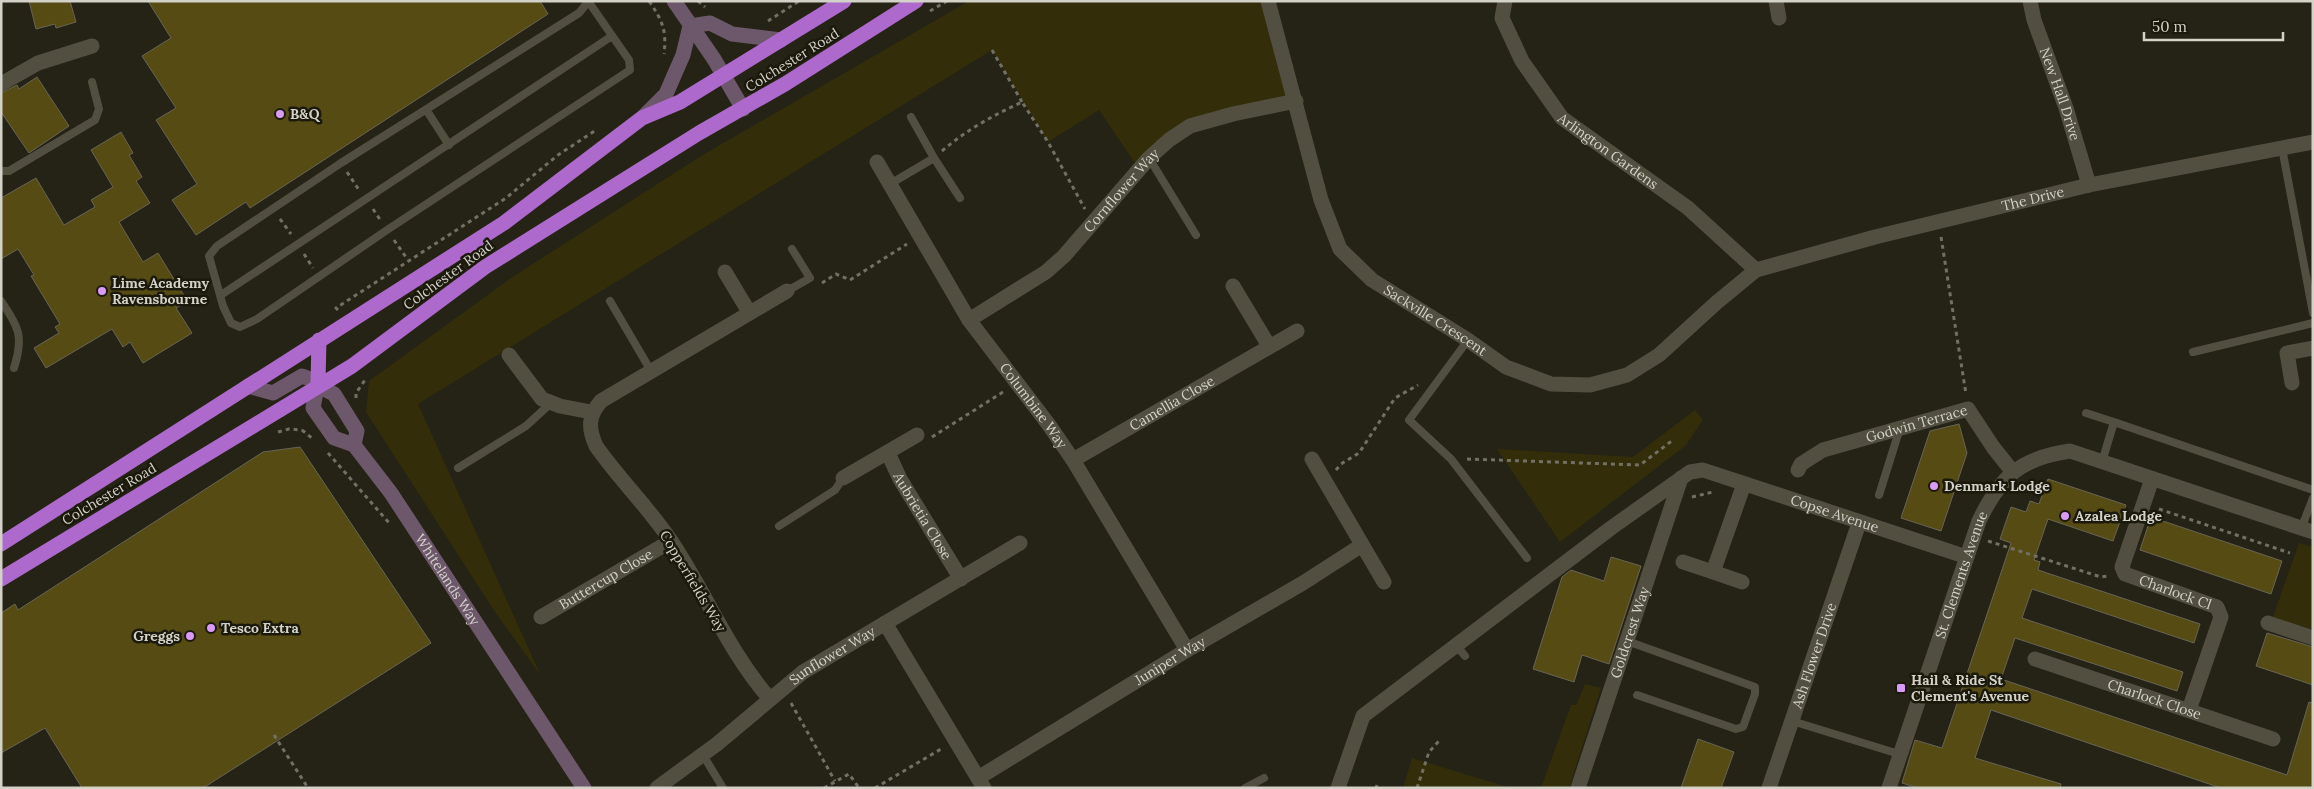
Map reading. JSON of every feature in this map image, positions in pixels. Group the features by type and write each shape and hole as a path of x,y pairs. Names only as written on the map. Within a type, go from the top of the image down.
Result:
{"highway":[{"name":"Colchester Road","path":"1,544 504,223 642,118 680,102 844,1"},
{"name":"Colchester Road","path":"1,579 318,384 352,366 485,267 699,133 743,109 916,1"},
{"path":"318,384 319,340"}],"street":[{"path":"674,1 743,109"},
{"name":"Sackville Crescent","path":"1268,1 1321,200 1340,249 1372,280 1468,340 1506,367 1551,384 1590,385 1627,375 1659,355 1709,309 1756,270"},
{"name":"Arlington Gardens","path":"1505,1 1502,18 1522,61 1562,118 1688,208 1756,270"},
{"path":"1776,1 1779,18"},
{"name":"New Hall Drive","path":"2030,1 2034,20 2066,108 2089,185"},
{"path":"690,26 710,23 732,34 781,40"},
{"path":"642,118 666,94 683,55 690,26"},
{"path":"1,84 38,63 92,46"},
{"name":"Cornflower Way","path":"969,320 1046,272 1064,256 1149,158 1169,140 1190,126 1233,114 1296,101"},
{"name":"The Drive","path":"1756,270 1875,237 1939,223 2089,185 2313,142"},
{"name":"Columbine Way","path":"877,162 969,320 1049,424 1073,460 1186,650"},
{"path":"725,272 749,312"},
{"path":"1233,286 1269,346"},
{"path":"509,355 542,399 551,403 591,412 601,401 787,291"},
{"name":"Camellia Close","path":"1073,460 1297,331"},
{"path":"2292,383 2287,353 2313,348"},
{"path":"248,386 273,393 302,376 318,384 334,394 350,418 357,431 354,444 334,438 313,408 318,384"},
{"name":"Godwin Terrace","path":"1798,470 1801,464 1823,450 1968,409 1993,447 2012,471"},
{"name":"Copperfields Way","path":"591,412 591,434 596,446 671,541 735,651 754,681 770,699"},
{"path":"843,478 916,435"},
{"name":"Whitelands Way","path":"354,444 421,536 584,788"},
{"name":"St. Clements Avenue","path":"1889,788 1973,537 1989,500 2012,471 2050,454 2070,451 2307,530"},
{"name":"Aubrietia Close","path":"888,453 900,479 961,579"},
{"path":"1312,459 1384,582"},
{"name":"Copse Avenue","path":"1681,478 1690,472 1703,470 1859,523 1967,557"},
{"path":"1338,788 1363,716 1460,650 1611,528 1681,478"},
{"name":"Goldcrest Way","path":"1578,788 1681,478"},
{"name":"Charlock Cl","path":"2152,479 2122,567 2125,574 2217,607 2221,617 2189,710"},
{"path":"1713,572 1744,484"},
{"name":"Ash Flower Drive","path":"1769,788 1859,523"},
{"name":"Buttercup Close","path":"541,617 671,541"},
{"name":"Sunflower Way","path":"657,788 703,755 803,672 1020,543"},
{"name":"Juniper Way","path":"885,623 981,783 1186,650 1240,621 1362,545"},
{"path":"1683,562 1742,582"},
{"path":"2268,623 2313,638"},
{"name":"Charlock Close","path":"2035,659 2273,739"}],"lane":[{"path":"588,2 629,60 630,70 387,230 257,319 240,327 231,323 209,256 217,246 341,164 579,14 588,2"},
{"path":"221,295 612,36"},
{"path":"1,171 9,171 96,120 99,108 92,82"},
{"path":"427,111 449,145"},
{"path":"911,117 934,158 960,198"},
{"path":"2282,148 2313,313"},
{"path":"890,184 934,158"},
{"path":"1149,158 1196,235"},
{"path":"787,291 810,278 792,249"},
{"path":"1,301 17,326 20,348 14,368"},
{"path":"610,301 651,371"},
{"path":"2193,352 2313,322"},
{"path":"1468,340 1408,420 1451,459 1528,558"},
{"path":"458,468 526,426 551,403"},
{"path":"2086,413 2313,490"},
{"path":"2102,462 2114,422"},
{"path":"1879,496 1900,428"},
{"path":"779,526 835,490 843,478"},
{"path":"2307,530 2313,498"},
{"path":"1627,641 1755,687 1755,694 1743,726 1736,729 1637,695"},
{"path":"1792,721 1900,754"},
{"path":"703,755 723,788"},
{"path":"1246,788 1264,778"}],"path":[{"path":"649,1 663,21 665,34 664,57"},
{"path":"760,25 799,1"},
{"path":"992,50 1048,142 1093,224"},
{"path":"934,158 955,140 996,114 1022,102"},
{"path":"342,315 336,308 506,198 558,155 597,130"},
{"path":"341,164 408,260"},
{"path":"1939,223 1968,409"},
{"path":"814,287 836,274 850,280 920,236"},
{"path":"916,435 927,440 1017,384"},
{"path":"1325,482 1341,464 1358,453 1395,398 1420,384"},
{"path":"302,430 315,440"},
{"path":"1451,459 1640,465 1673,440"},
{"path":"321,445 372,502 394,530"},
{"path":"1672,502 1717,490"},
{"path":"2144,504 2290,553"},
{"path":"1973,537 2101,576 2125,574"},
{"path":"782,688 835,781"},
{"path":"274,735 308,788"},
{"path":"875,788 955,741"},
{"path":"1417,788 1428,752 1439,741"},
{"path":"824,788 849,774 859,788"}],"shaded area":[{"path":"969,1 1268,1 1296,101 1190,126 1139,169 1099,110 1048,142 992,50 418,404 541,676 495,612 366,412 369,381 511,278 701,156"},
{"path":"1695,410 1703,420 1685,446 1560,542 1497,449 1633,457"},
{"path":"2299,543 2313,547 2313,630 2273,617"},
{"path":"1585,684 1601,688 1569,788 1541,788 1571,705 1576,705"},
{"path":"1412,758 1511,788 1403,788"}],"building":[{"path":"29,1 70,1 76,22 56,28 55,24 36,29"},
{"name":"B&Q","path":"148,1 540,1 548,14 250,208 246,202 196,235 172,200 197,184 156,120 176,108 142,56 171,38"},
{"path":"37,77 69,126 29,153 1,112 1,93 17,85 19,89"},
{"path":"121,132 133,153 129,155 142,177 136,181 150,203 119,222 143,262 158,253 188,302 176,308 192,333 143,363 130,342 123,347 112,329 46,368 34,348 59,333 55,327 60,324 31,276 34,275 18,249 1,259 1,198 36,178 64,225 95,207 91,200 113,187 91,150"},
{"name":"Denmark Lodge","path":"1959,424 1967,453 1941,531 1901,518 1930,431"},
{"name":"Tesco Extra","path":"300,447 431,643 203,788 82,788 45,728 1,753 1,613 15,604 18,610 263,452"},
{"path":"2048,479 2126,505 2113,541 2048,519 2034,560 2040,562 2038,570 2200,624 2194,643 2032,589 2022,618 2183,672 2177,691 2015,638 2001,679 2287,775 2309,702 2313,703 2313,788 2221,788 1991,710 1975,758 2061,784 2060,788 1918,788 1902,783 1915,740 1942,748 2011,543 2000,539 2011,507 2026,512 2030,501 2039,504"},
{"path":"2151,517 2282,561 2271,594 2140,550"},
{"path":"1611,557 1641,566 1609,664 1582,655 1574,682 1533,669 1562,577 1571,570 1604,581"},
{"path":"2267,633 2313,647 2313,685 2256,666"},
{"path":"1698,739 1734,752 1721,788 1681,788"}],"place":[{"name":"B&Q","path":"280,114"},
{"name":"Lime Academy Ravensbourne","path":"102,291"},
{"name":"Denmark Lodge","path":"1934,486"},
{"name":"Azalea Lodge","path":"2065,516"},
{"name":"Tesco Extra","path":"211,628"},
{"name":"Greggs","path":"190,636"},
{"name":"Hail & Ride St Clement's Avenue","path":"1901,688"}]}
